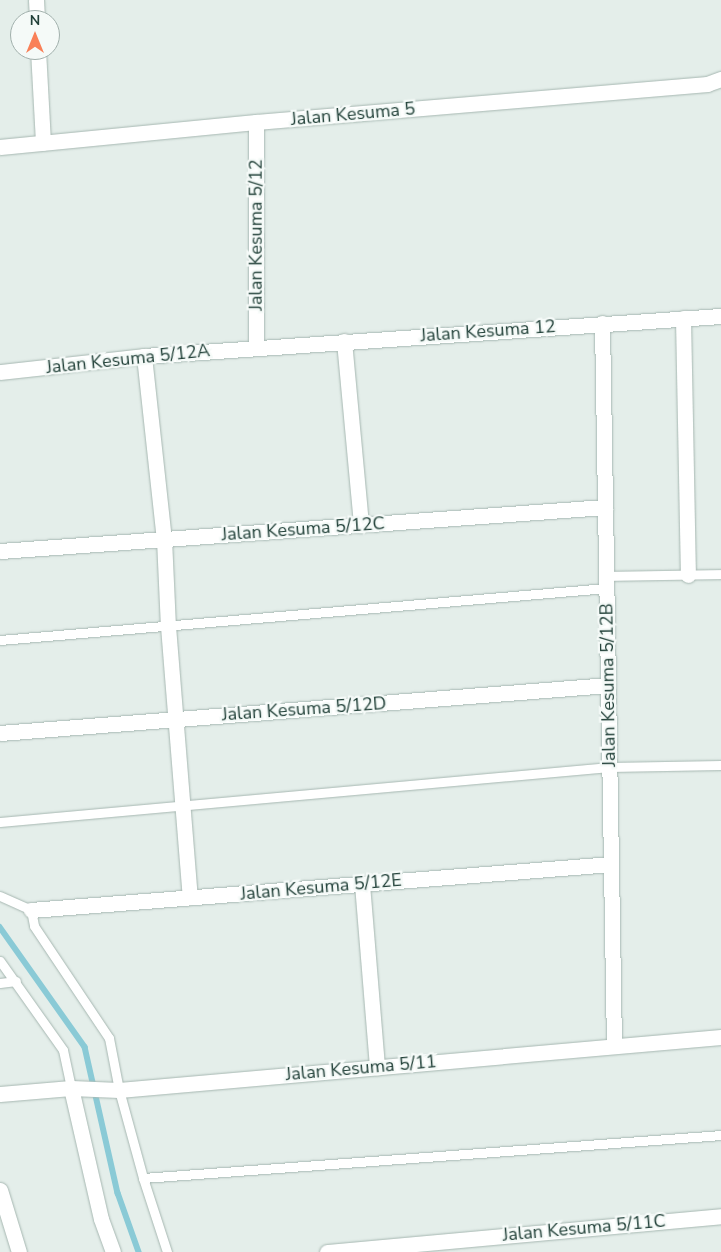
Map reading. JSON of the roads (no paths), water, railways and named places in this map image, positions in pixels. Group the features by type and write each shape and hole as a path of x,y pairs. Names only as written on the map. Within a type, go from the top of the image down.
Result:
{"street":[{"path":"39,60 43,143"},
{"name":"Jalan Kesuma 5","path":"0,147 256,122 716,84"},
{"name":"Jalan Kesuma 5/12","path":"256,122 256,347"},
{"name":"Jalan Kesuma 12","path":"256,347 721,316"},
{"path":"683,318 688,575"},
{"name":"Jalan Kesuma 5/12B","path":"602,323 614,1046"},
{"path":"344,341 361,525"},
{"name":"Jalan Kesuma 5/12A","path":"0,372 144,356 256,347"},
{"path":"144,356 164,539 168,626 190,897"},
{"name":"Jalan Kesuma 5/12C","path":"0,551 605,508"},
{"name":"Jalan Kesuma 5/12D","path":"0,733 608,685"},
{"name":"Jalan Kesuma 5/12E","path":"31,910 611,864"},
{"path":"362,884 376,1067"},
{"name":"Jalan Kesuma 5/11","path":"0,1094 71,1088 118,1090 721,1037"},
{"path":"71,1088 101,1219 112,1252"},
{"path":"0,1190 19,1252"},
{"name":"Jalan Kesuma 5/11C","path":"327,1252 440,1247 721,1216"}],"lane":[{"path":"0,640 168,626 606,582 721,574"},
{"path":"0,822 610,767 721,765"},
{"path":"0,896 31,910 34,926 109,1038 118,1090 143,1178 167,1252"},
{"path":"0,961 64,1050 71,1088"},
{"path":"0,983 16,981"},
{"path":"143,1178 721,1135"}],"waterway":[{"path":"0,927 85,1047 118,1193 139,1252"}]}
